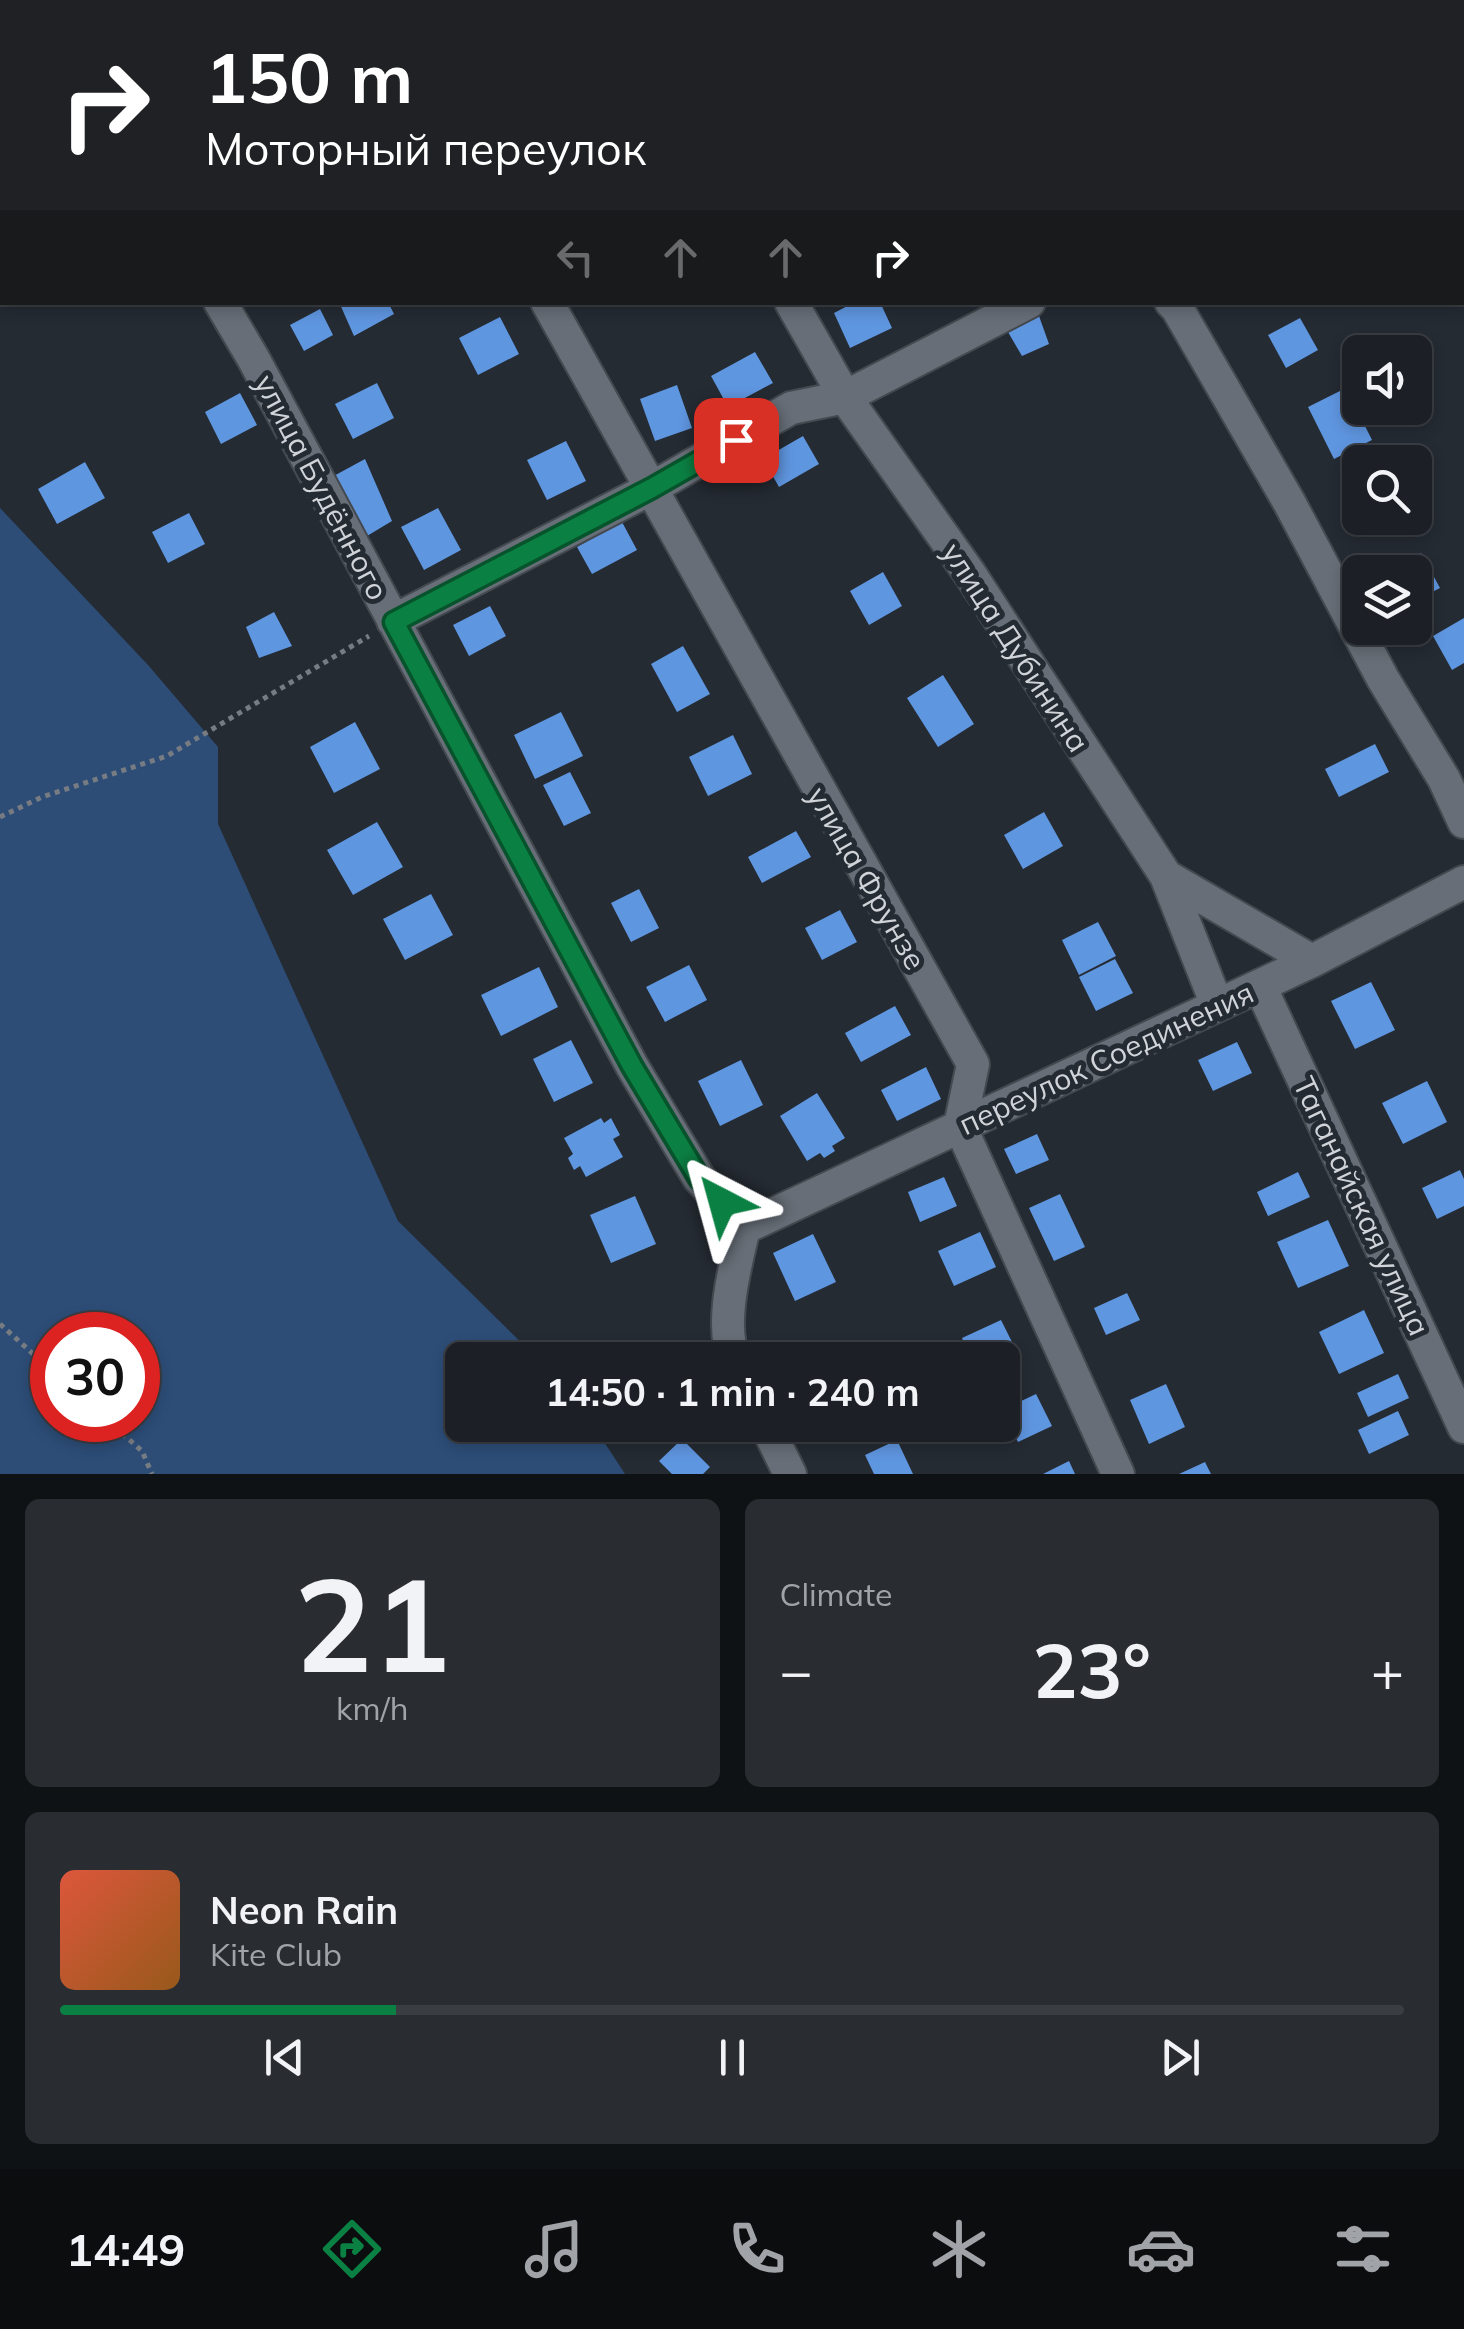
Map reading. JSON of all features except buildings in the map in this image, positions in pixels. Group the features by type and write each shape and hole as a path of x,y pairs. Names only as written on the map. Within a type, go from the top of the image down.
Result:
{"street":[{"name":"улица Будённого","path":"222,305 254,358 632,1066 699,1178 744,1228"},
{"name":"улица Фрунзе","path":"549,305 973,1064 960,1126"},
{"name":"улица Дубинина","path":"793,305 845,397 970,574 1166,876 1218,1005"},
{"path":"394,622 652,488 791,408 845,397 1023,305"},
{"path":"1173,305 1289,502 1382,679 1444,780 1464,822"},
{"path":"1166,876 1312,961"},
{"name":"переулок Соединения","path":"744,1228 1260,986 1464,882"},
{"name":"Таганайская улица","path":"1260,986 1464,1427"},
{"path":"960,1126 1118,1474"},
{"path":"730,1342 731,1285 744,1228"},
{"path":"774,1442 790,1474"}],"path":[{"path":"0,817 42,797 167,756 394,622"},
{"path":"0,1324 30,1351"},
{"path":"132,1442 142,1451 152,1474"}],"shaded area":[{"path":"0,508 148,665 218,747 218,824 398,1221 521,1342 445,1342 445,1442 604,1442 625,1474 0,1474"}],"route":[{"path":"722,1202 699,1178 632,1066 394,622 736,440"}]}
